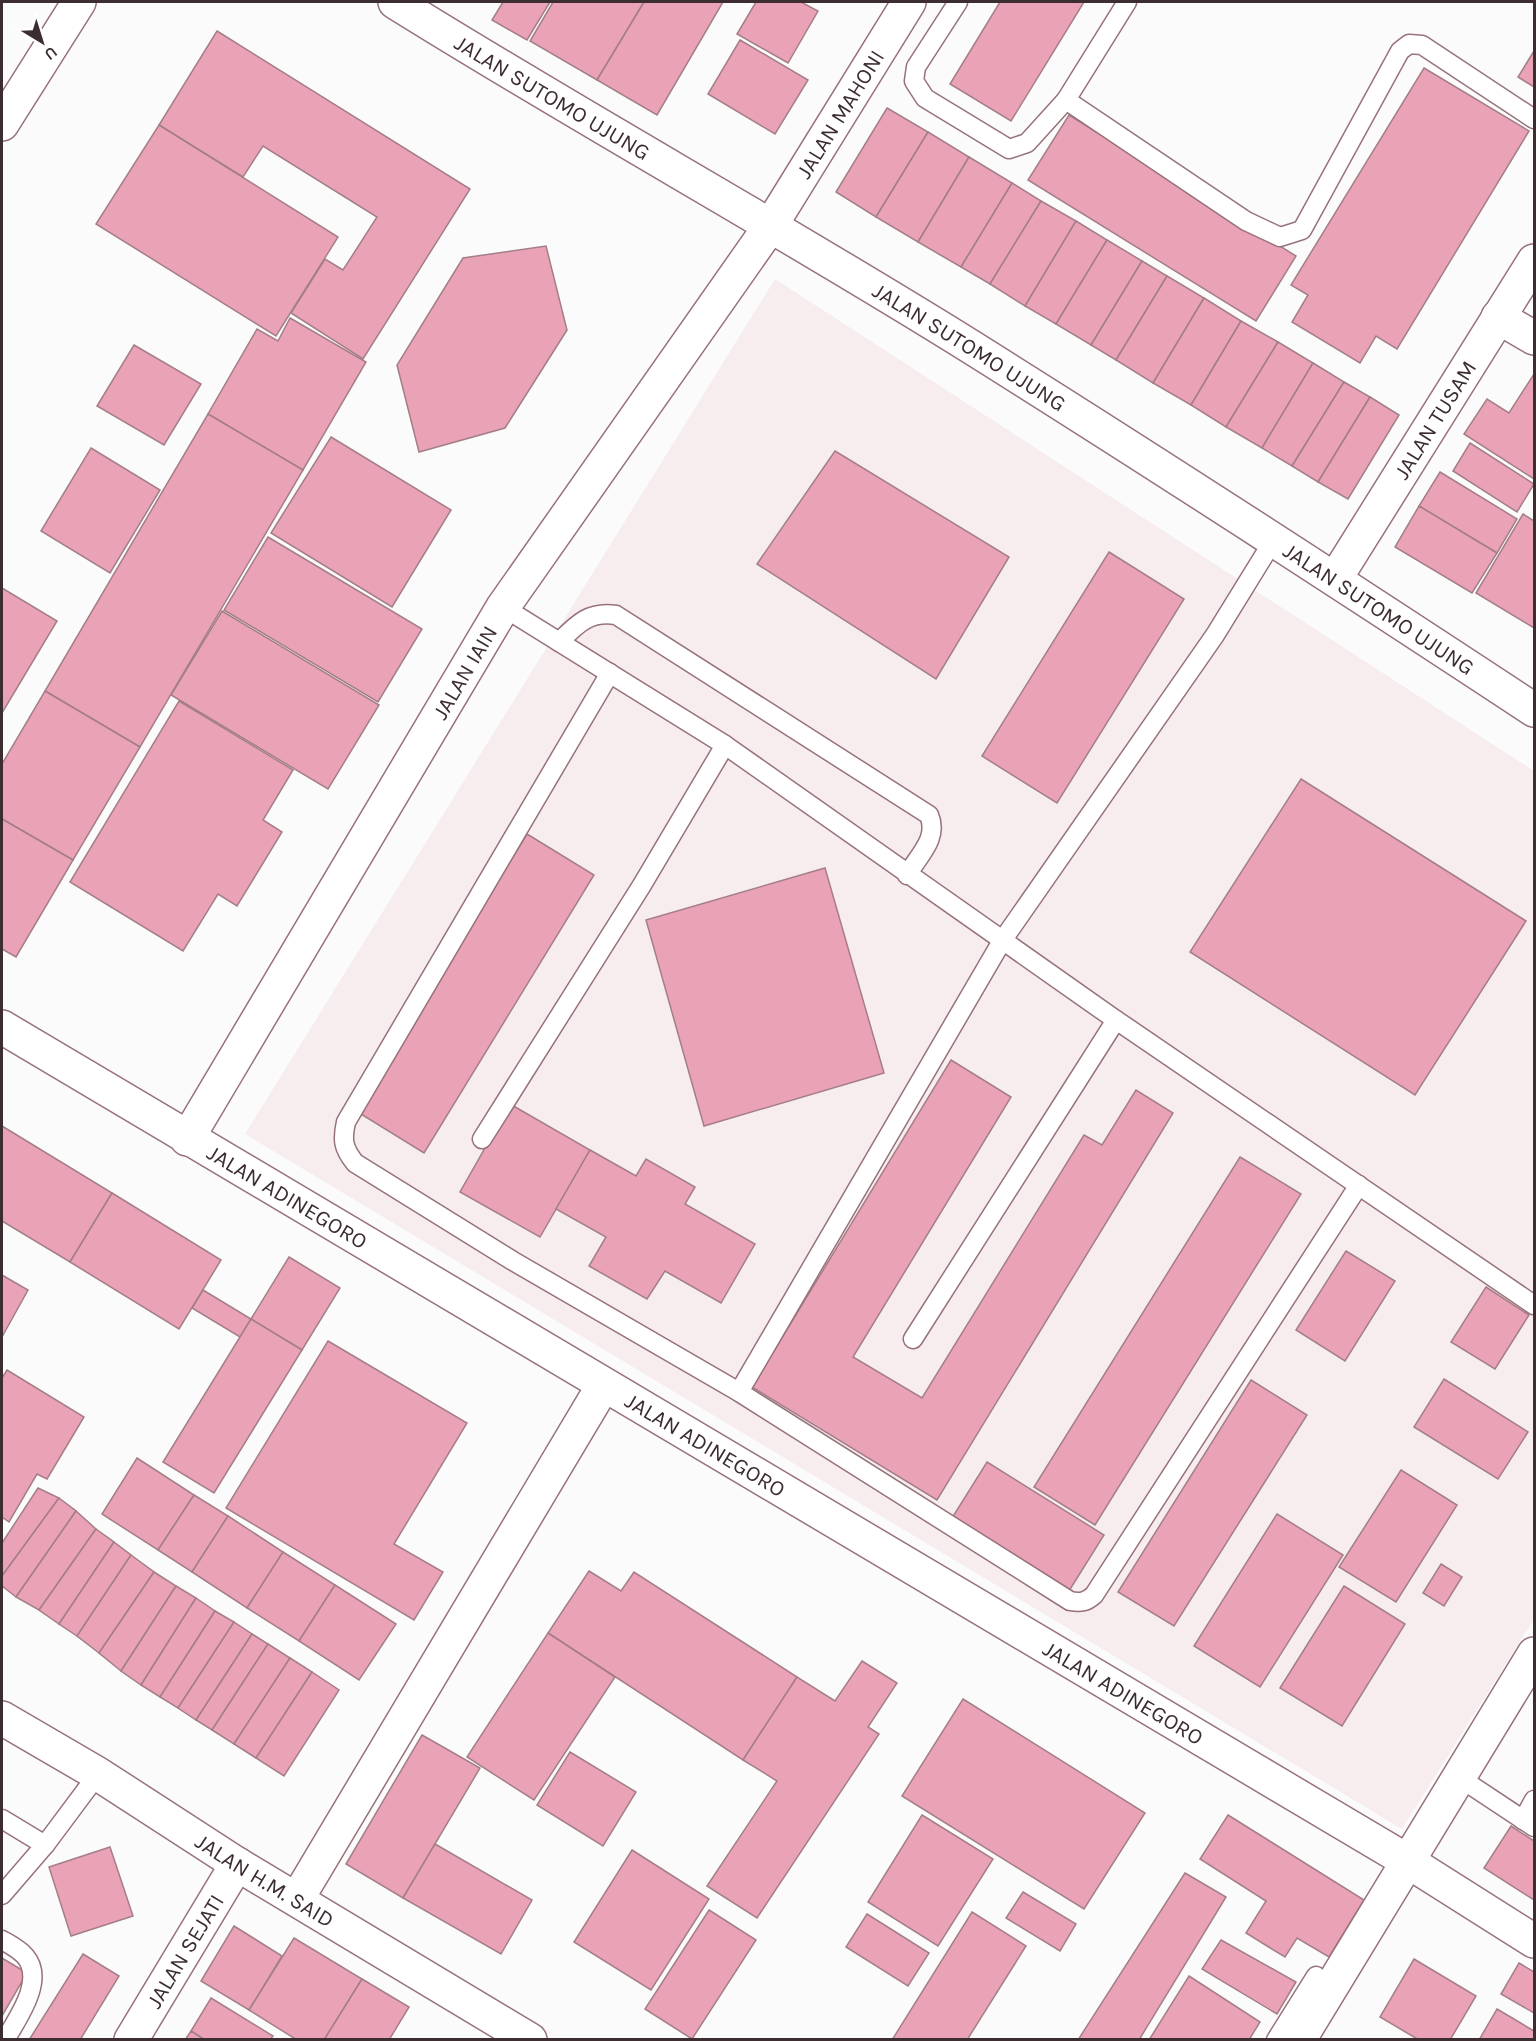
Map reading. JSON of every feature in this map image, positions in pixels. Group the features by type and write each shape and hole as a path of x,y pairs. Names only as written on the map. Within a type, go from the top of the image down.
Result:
{"street":[{"path":"2,124 79,2"},
{"name":"JALAN SUTOMO UJUNG","path":"395,2 508,72 771,225 967,344 1335,579 1534,710"},
{"name":"JALAN MAHONI","path":"771,225 909,2"},
{"name":"JALAN IAIN","path":"187,1139 503,607 771,225"},
{"name":"JALAN TUSAM","path":"1335,579 1534,261"},
{"path":"1498,317 1534,338"},
{"name":"JALAN ADINEGORO","path":"2,1027 603,1386 1409,1862 1534,1941"},
{"path":"297,1899 603,1386"},
{"path":"1299,2040 1534,1654"},
{"name":"JALAN H.M. SAID","path":"2,1718 98,1774 237,1864 530,2040"},
{"name":"JALAN SEJATI","path":"131,2040 237,1864"}],"lane":[{"path":"958,2 916,67 914,81 925,98 1009,149 1027,143 1066,100 1127,2"},
{"path":"1066,100 1246,221 1280,237 1302,230 1400,51 1409,44 1422,45 1534,119"},
{"path":"739,1392 1002,941 1215,635 1273,541"},
{"path":"503,607 725,745 1116,1020 1534,1305"},
{"path":"559,642 583,621 600,613 616,615 929,815 934,827 932,836 907,875"},
{"path":"610,673 346,1122 342,1139 346,1151 355,1163 513,1261 739,1392 1070,1601 1087,1601 1094,1594 1359,1185"},
{"path":"482,1139 642,885 725,745"},
{"path":"913,1339 1116,1020"},
{"path":"2,1895 45,1845 98,1774"},
{"path":"1460,1778 1528,1823 1534,1800"},
{"path":"2,1819 45,1845"},
{"path":"2,1940 26,1956 31,1974 27,1998 5,2040"},
{"path":"1276,2040 1316,1976"}],"shaded area":[{"path":"775,279 1534,771 1534,1619 1402,1829 245,1134"}],"building":[{"path":"503,2 550,2 527,40 492,20"},
{"path":"553,2 644,2 597,80 530,41"},
{"path":"644,2 723,2 657,115 597,80"},
{"path":"756,2 801,2 818,11 788,63 737,34"},
{"path":"1000,2 1084,2 1011,121 950,84"},
{"path":"217,31 470,189 363,359 291,313 325,259 343,270 377,217 263,146 243,177 159,125"},
{"path":"740,40 808,80 775,134 708,94"},
{"path":"1534,51 1534,87 1518,77"},
{"path":"1424,68 1529,131 1397,349 1376,336 1360,363 1292,322 1308,295 1291,285"},
{"path":"887,108 928,132 876,217 836,192"},
{"path":"1069,115 1296,256 1256,321 1028,180"},
{"path":"159,125 338,237 276,336 96,224"},
{"path":"928,132 969,157 918,242 876,217"},
{"path":"969,157 1012,183 961,267 918,242"},
{"path":"1012,183 1041,201 990,284 961,267"},
{"path":"1041,201 1076,221 1025,306 990,284"},
{"path":"1076,221 1107,240 1056,324 1025,306"},
{"path":"1107,240 1142,261 1091,345 1056,324"},
{"path":"546,246 567,330 505,428 419,452 397,365 463,258"},
{"path":"1142,261 1167,276 1116,360 1091,345"},
{"path":"1167,276 1204,298 1153,383 1116,360"},
{"path":"1204,298 1241,321 1191,405 1153,383"},
{"path":"290,318 366,362 303,470 208,414 257,329 278,341"},
{"path":"1241,321 1278,342 1226,427 1191,405"},
{"path":"1278,342 1313,363 1262,448 1226,427"},
{"path":"134,345 201,384 164,445 97,406"},
{"path":"1313,363 1344,382 1292,466 1262,448"},
{"path":"1534,374 1534,479 1464,434 1487,399 1509,413"},
{"path":"1344,382 1370,397 1318,482 1292,466"},
{"path":"1370,397 1399,415 1348,499 1318,482"},
{"path":"208,414 303,470 140,747 45,691"},
{"path":"331,437 451,510 392,607 271,533"},
{"path":"1470,443 1534,484 1517,512 1453,471"},
{"path":"91,448 160,490 110,573 41,531"},
{"path":"835,451 1009,557 936,679 757,564"},
{"path":"1440,472 1517,519 1497,553 1419,506"},
{"path":"1419,506 1497,553 1472,593 1395,547"},
{"path":"1523,514 1534,521 1534,628 1476,593"},
{"path":"268,537 422,629 378,702 224,610"},
{"path":"1109,552 1184,599 1057,803 982,756"},
{"path":"2,588 57,621 2,713"},
{"path":"222,611 379,705 328,789 171,695"},
{"path":"45,691 140,747 73,860 2,819 2,764"},
{"path":"179,701 293,770 263,820 282,832 237,906 218,894 183,951 70,882"},
{"path":"1301,779 1526,921 1415,1095 1190,952"},
{"path":"2,819 73,860 16,957 2,949"},
{"path":"527,834 594,875 424,1153 356,1111"},
{"path":"825,868 884,1073 704,1126 646,920"},
{"path":"951,1060 1011,1097 853,1357 922,1398 1084,1135 1102,1145 1136,1090 1173,1113 937,1500 752,1387"},
{"path":"510,1104 590,1150 540,1237 460,1192"},
{"path":"2,1126 112,1193 70,1262 2,1221"},
{"path":"590,1150 636,1176 646,1159 695,1187 685,1204 755,1244 721,1303 665,1271 647,1299 589,1266 606,1237 556,1209"},
{"path":"1240,1157 1301,1194 1095,1525 1034,1487"},
{"path":"112,1193 221,1260 179,1329 70,1262"},
{"path":"1346,1251 1395,1281 1345,1361 1296,1330"},
{"path":"289,1257 340,1288 302,1350 251,1319"},
{"path":"2,1275 28,1290 2,1337"},
{"path":"1486,1287 1529,1315 1495,1369 1451,1342"},
{"path":"203,1290 251,1319 240,1337 192,1308"},
{"path":"251,1319 302,1350 214,1493 163,1462"},
{"path":"328,1341 467,1423 394,1544 443,1572 414,1620 226,1508"},
{"path":"7,1370 84,1417 47,1479 37,1474 9,1522 2,1517 2,1378"},
{"path":"1444,1379 1528,1432 1498,1479 1414,1427"},
{"path":"1251,1380 1307,1415 1174,1626 1118,1592"},
{"path":"137,1458 194,1495 158,1550 102,1514"},
{"path":"987,1462 1104,1535 1069,1591 952,1518"},
{"path":"1401,1470 1457,1505 1396,1602 1339,1567"},
{"path":"38,1488 59,1498 2,1576 2,1543"},
{"path":"194,1495 228,1516 192,1572 158,1550"},
{"path":"59,1498 76,1511 16,1597 2,1586 2,1576"},
{"path":"76,1511 96,1529 39,1610 16,1597"},
{"path":"1277,1514 1343,1555 1260,1687 1194,1646"},
{"path":"228,1516 283,1552 247,1608 192,1572"},
{"path":"96,1529 114,1542 59,1624 39,1610"},
{"path":"114,1542 131,1555 77,1636 59,1624"},
{"path":"283,1552 335,1585 299,1641 247,1608"},
{"path":"131,1555 154,1572 99,1653 77,1636"},
{"path":"1441,1564 1462,1577 1444,1606 1423,1593"},
{"path":"589,1571 621,1591 634,1572 797,1677 743,1760 548,1633"},
{"path":"154,1572 176,1586 121,1671 99,1653"},
{"path":"335,1585 396,1624 359,1680 299,1641"},
{"path":"176,1586 196,1598 141,1685 121,1671"},
{"path":"1344,1586 1405,1624 1342,1726 1280,1688"},
{"path":"196,1598 215,1611 160,1697 141,1685"},
{"path":"215,1611 234,1622 178,1708 160,1697"},
{"path":"234,1622 252,1634 196,1720 178,1708"},
{"path":"548,1633 615,1677 534,1800 467,1757"},
{"path":"252,1634 268,1644 212,1730 196,1720"},
{"path":"268,1644 290,1658 234,1744 212,1730"},
{"path":"290,1658 312,1672 256,1758 234,1744"},
{"path":"862,1661 897,1683 868,1727 879,1734 757,1918 707,1886 777,1781 743,1760 797,1677 835,1701"},
{"path":"312,1672 339,1690 284,1776 256,1758"},
{"path":"963,1699 1145,1813 1084,1909 902,1796"},
{"path":"422,1735 480,1768 403,1898 346,1864"},
{"path":"570,1752 636,1792 603,1846 537,1805"},
{"path":"922,1815 993,1859 938,1946 868,1902"},
{"path":"1228,1815 1364,1900 1329,1957 1297,1938 1285,1957 1246,1933 1266,1901 1200,1859"},
{"path":"1511,1826 1534,1841 1534,1900 1484,1868"},
{"path":"435,1844 532,1900 501,1954 403,1898"},
{"path":"110,1847 133,1916 71,1936 49,1867"},
{"path":"632,1850 709,1899 651,1990 574,1942"},
{"path":"1185,1873 1226,1897 1139,2040 1078,2040"},
{"path":"1023,1892 1076,1924 1060,1951 1006,1918"},
{"path":"709,1910 756,1940 692,2039 645,2009"},
{"path":"972,1912 1026,1946 967,2040 892,2040"},
{"path":"867,1914 929,1953 908,1986 846,1947"},
{"path":"234,1926 282,1956 249,2010 201,1981"},
{"path":"294,1938 362,1979 324,2040 297,2040 249,2010"},
{"path":"1221,1940 1296,1982 1277,2014 1202,1969"},
{"path":"83,1954 119,1976 80,2040 29,2040"},
{"path":"2,1958 27,1973 2,2016"},
{"path":"1414,1959 1476,1996 1450,2040 1419,2040 1380,2017"},
{"path":"1519,1963 1534,1972 1534,2013 1501,1994"},
{"path":"1189,1976 1260,2022 1249,2040 1149,2040"},
{"path":"362,1979 409,2007 389,2040 324,2040"},
{"path":"211,1998 273,2036 270,2040 205,2040 191,2031"},
{"path":"1497,2009 1534,2031 1534,2040 1479,2040"},
{"path":"191,2031 205,2040 185,2040"}]}
